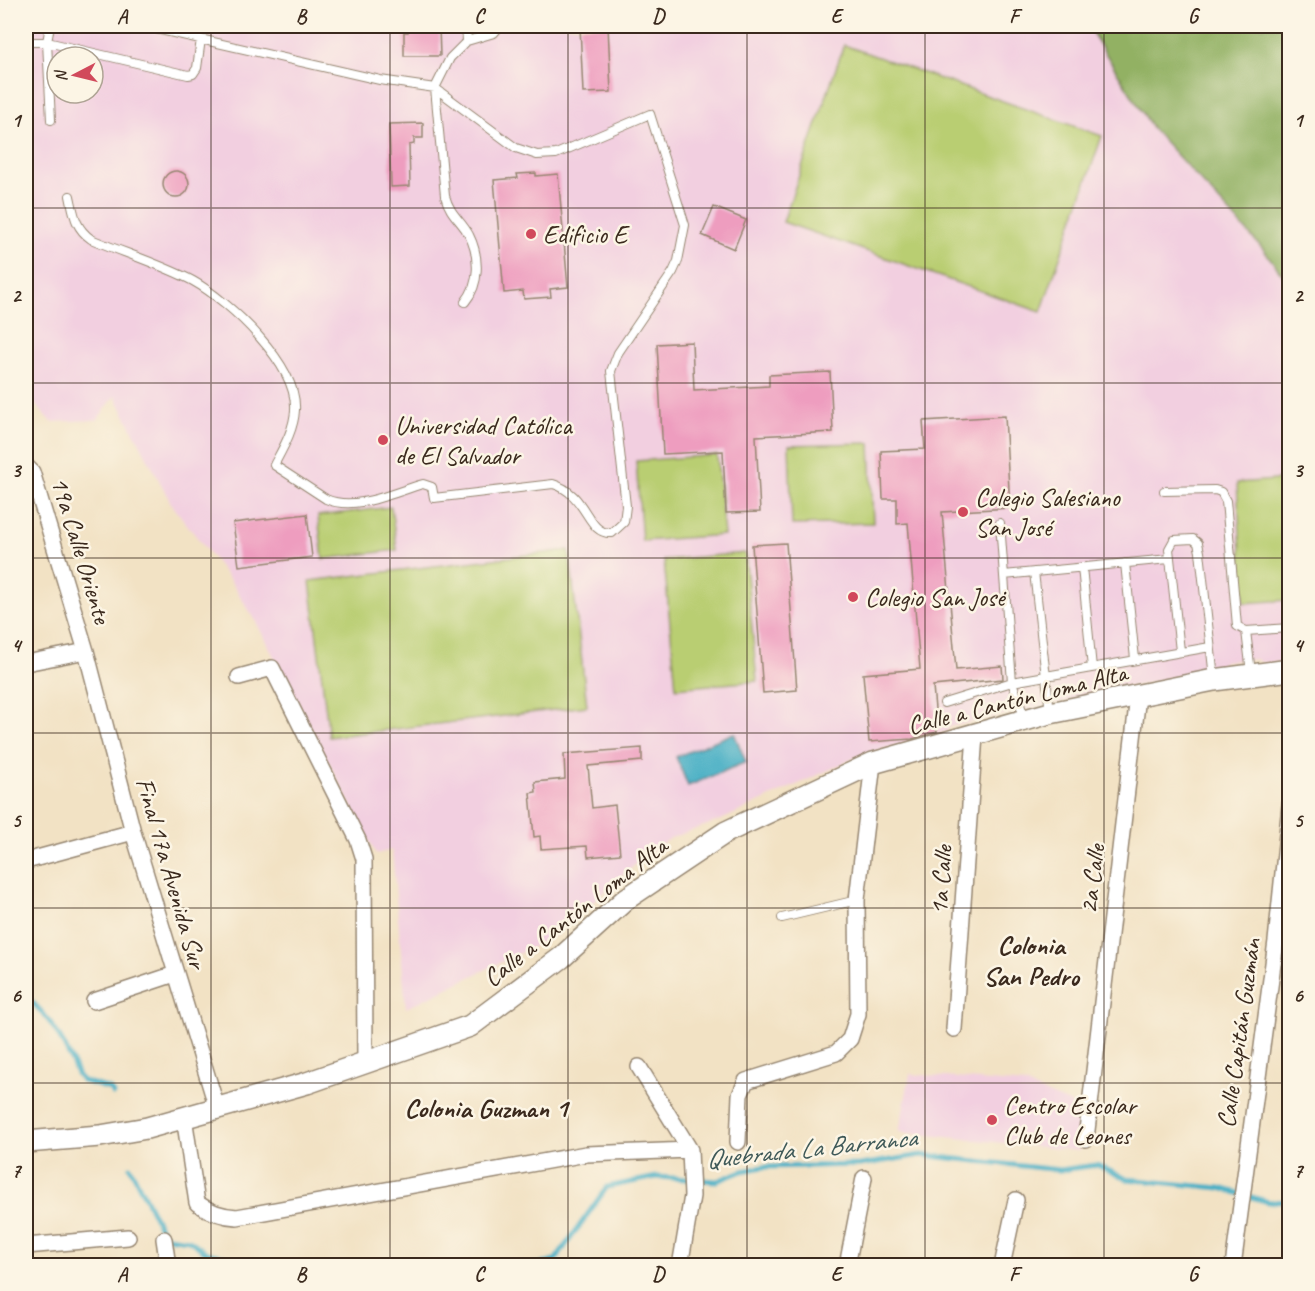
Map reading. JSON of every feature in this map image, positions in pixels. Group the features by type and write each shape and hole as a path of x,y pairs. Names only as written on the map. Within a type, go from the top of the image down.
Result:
{"street":[{"name":"19a Calle Oriente","path":"26,466 32,472 86,651"},
{"path":"26,663 86,651"},
{"name":"Final 17a Avenida Sur","path":"86,651 133,832 217,1108"},
{"path":"239,677 272,668 358,840 365,877 366,1064"},
{"name":"Calle a Cantón Loma Alta","path":"26,1142 100,1136 147,1128 307,1083 470,1026 561,958 626,899 726,832 873,763 1050,713 1214,680 1290,670"},
{"name":"2a Calle","path":"1086,1139 1138,696"},
{"name":"1a Calle","path":"954,1029 975,735"},
{"path":"738,1142 740,1095 746,1081 826,1057 843,1048 850,1039 858,1014 857,900 873,763"},
{"name":"Calle Capitán Guzmán","path":"1233,1266 1283,942 1290,806"},
{"path":"26,861 133,832"},
{"path":"93,1001 175,974"},
{"path":"639,1067 690,1150 692,1196 680,1266"},
{"path":"184,1117 197,1203 213,1213 237,1217 586,1154 690,1150"},
{"path":"847,1266 864,1178"},
{"path":"1002,1266 1016,1200"},
{"path":"26,1246 128,1237"},
{"path":"164,1239 168,1266"}],"lane":[{"path":"50,26 47,42 51,120"},
{"path":"70,196 76,223 90,239 195,282 245,322 273,351 290,381 296,409 290,432 274,465 326,499 334,503 359,503 423,484 432,487 434,498 553,484 569,491 580,502 595,529 612,533 624,522 626,506 611,383 613,363 673,272 678,261 686,225 650,114 556,154 537,155 516,148 435,88 380,80 143,26"},
{"path":"466,26 466,41"},
{"path":"465,302 474,291 477,277 469,235 449,210 445,196 435,88 450,58 466,41 494,33 500,26"},
{"path":"26,42 47,42 188,75 194,74 197,68 201,39"},
{"path":"1164,491 1215,490 1224,496 1237,626 1246,631 1290,628"},
{"path":"1000,523 1012,682 1025,720"},
{"path":"1180,651 1169,549 1174,540 1193,539 1198,543 1214,680"},
{"path":"1004,575 1169,558"},
{"path":"1125,563 1135,659"},
{"path":"1082,567 1092,668"},
{"path":"1034,572 1050,713"},
{"path":"1246,631 1251,674"},
{"path":"944,703 1012,682 1210,647"},
{"path":"782,918 857,900"}],"shaded area":[{"path":"26,26 1088,26 1153,129 1263,249 1289,283 1289,662 1262,663 1256,659 1224,661 1220,667 949,727 947,732 859,756 721,820 671,838 643,857 555,936 406,1008 392,850 376,854 255,620 230,580 172,505 115,396 97,420 51,422 26,394"},
{"name":"Centro Escolar Club de Leones","path":"910,1074 1024,1084 1084,1109 1079,1151 899,1132"}],"green space":[{"path":"1088,26 1289,26 1289,283 1263,249 1153,129"},
{"path":"844,45 1102,136 1041,312 783,222"},
{"path":"870,443 873,523 792,525 789,445"},
{"path":"717,455 724,535 642,541 636,461"},
{"path":"1289,479 1289,600 1244,603 1237,483"},
{"path":"391,507 397,550 323,559 318,516"},
{"path":"569,550 587,706 329,737 310,581"},
{"path":"745,553 757,681 676,688 664,560"}],"water":[{"path":"734,733 746,762 688,786 676,757"}],"building":[{"path":"408,26 439,26 440,56 404,56 404,32 408,32"},
{"path":"580,26 608,26 611,92 583,93"},
{"path":"423,123 423,138 414,138 414,144 409,145 410,186 391,187 389,124"},
{"path":"176,171 185,175 189,184 185,193 176,197 167,193 163,184 167,175"},
{"name":"Edificio E","path":"536,173 536,176 558,174 568,287 550,289 551,297 524,299 523,291 504,293 494,180 518,178 517,174"},
{"path":"714,207 746,220 734,249 702,235"},
{"path":"692,342 694,390 769,386 769,375 830,372 833,432 756,436 760,512 726,513 723,451 663,454 657,344"},
{"path":"1005,416 1010,508 942,512 956,670 1002,666 1003,679 933,686 937,732 912,739 869,742 863,674 920,669 908,523 897,524 897,499 883,499 881,451 925,449 923,421"},
{"path":"307,514 312,557 239,566 233,523"},
{"path":"786,543 797,690 763,693 752,545"},
{"path":"642,748 642,761 588,766 592,808 615,805 620,854 588,857 587,846 541,849 540,836 534,837 530,793 536,792 535,782 565,779 564,754"}],"waterway":[{"path":"26,997 51,1023 78,1076 83,1081 110,1089 113,1094"},
{"name":"Quebrada La Barranca","path":"524,1266 549,1263 556,1259 607,1187 657,1177 717,1181 742,1171 763,1167 860,1165 921,1155 1060,1170 1097,1165 1127,1179 1220,1188 1269,1202 1290,1201"},
{"path":"130,1167 162,1232 167,1237 189,1240 207,1253 233,1258 245,1266"}],"place":[{"name":"Edificio E","path":"531,234"},
{"name":"Universidad Católica de El Salvador","path":"383,440"},
{"name":"Colegio Salesiano San José","path":"963,512"},
{"name":"Colegio San Josė","path":"853,597"},
{"name":"Centro Escolar Club de Leones","path":"992,1120"}],"district":[{"name":"Colonia San Pedro","path":"1031,960"},
{"name":"Colonia Guzman 1","path":"486,1108"}]}
